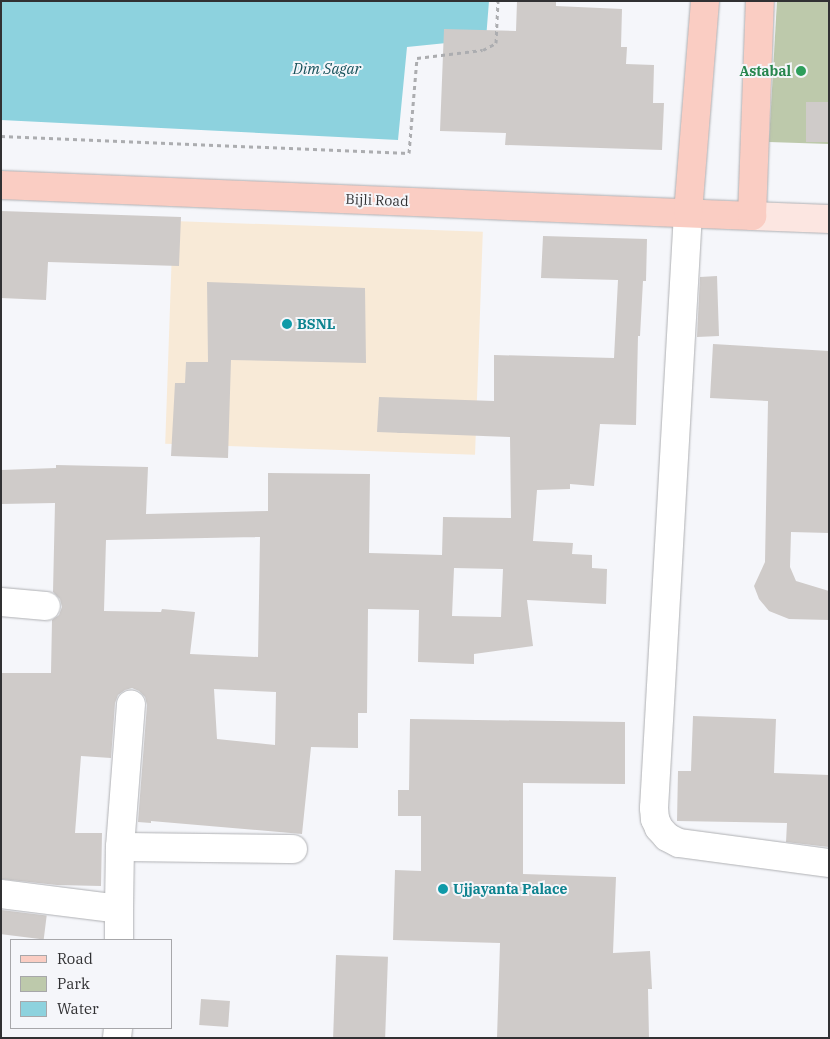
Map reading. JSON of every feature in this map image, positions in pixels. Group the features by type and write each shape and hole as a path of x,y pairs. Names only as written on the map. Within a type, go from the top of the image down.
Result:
{"main road":[{"path":"688,213 705,1"},
{"path":"752,216 760,1"},
{"name":"Bijli Road","path":"1,185 752,216"}],"street":[{"path":"688,213 654,798 655,819 659,828 667,837 679,843 829,863"},
{"path":"752,216 829,219"},
{"path":"1,602 46,606"},
{"path":"118,939 120,847 131,704"},
{"path":"120,847 293,849"},
{"path":"1,894 119,909"}],"path":[{"path":"1,136 409,153 417,58 483,50 496,43 498,1"}],"shaded area":[{"name":"BSNL","path":"173,221 483,232 475,455 165,444"}],"green space":[{"name":"Astabal","path":"777,1 829,1 829,144 769,142"}],"water":[{"name":"Dim Sagar","path":"1,1 489,1 486,39 407,47 398,140 1,120"}],"building":[{"path":"517,1 556,1 556,6 622,9 621,47 627,47 626,64 654,65 653,103 664,103 662,150 505,145 506,133 440,131 444,29 516,31"},
{"path":"806,102 829,102 829,142 806,142"},
{"path":"1,211 181,217 179,266 48,262 46,300 1,298"},
{"path":"543,236 647,239 646,281 643,281 640,336 638,336 636,425 600,424 594,486 570,484 570,489 537,490 533,541 573,543 572,554 592,555 592,568 607,569 606,604 527,600 533,646 474,654 474,664 418,662 419,610 368,609 367,713 358,713 358,748 311,747 302,834 151,821 151,823 138,822 147,705 145,697 139,691 132,688 125,690 118,695 115,703 111,758 81,756 75,833 102,833 101,886 57,885 1,879 1,673 51,673 52,620 59,615 62,607 60,599 53,592 55,503 1,504 1,470 56,468 56,465 148,467 146,514 268,511 268,473 370,474 369,553 442,555 443,517 511,518 510,437 377,432 379,397 494,401 494,355 614,358 618,280 541,278","holes":["260,537 258,657 190,654 195,612 162,609 161,612 104,611 106,540","454,568 503,569 501,617 452,616","214,689 276,692 275,745 217,739"]},
{"path":"717,276 719,336 697,337 700,277"},
{"name":"BSNL","path":"207,282 365,288 366,363 231,360 228,458 171,456 175,383 185,383 186,362 208,362"},
{"path":"713,344 829,351 829,533 791,532 790,567 796,581 829,591 829,620 789,619 769,611 759,599 754,586 765,562 768,401 710,398"},
{"path":"693,716 776,719 774,773 829,775 829,847 786,842 787,823 677,821 678,771 691,771"},
{"path":"410,719 625,722 625,784 523,783 523,874 616,877 613,953 650,951 652,989 648,989 649,1038 497,1038 500,943 393,940 395,870 421,871 421,816 398,816 398,790 409,790"},
{"path":"1,910 47,916 44,939 1,934"},
{"path":"336,955 388,957 385,1038 333,1038"},
{"path":"201,999 230,1001 228,1027 199,1025"}],"place":[{"name":"Astabal","path":"801,71"},
{"name":"BSNL","path":"287,324"},
{"name":"Ujjayanta Palace","path":"443,889"}]}
